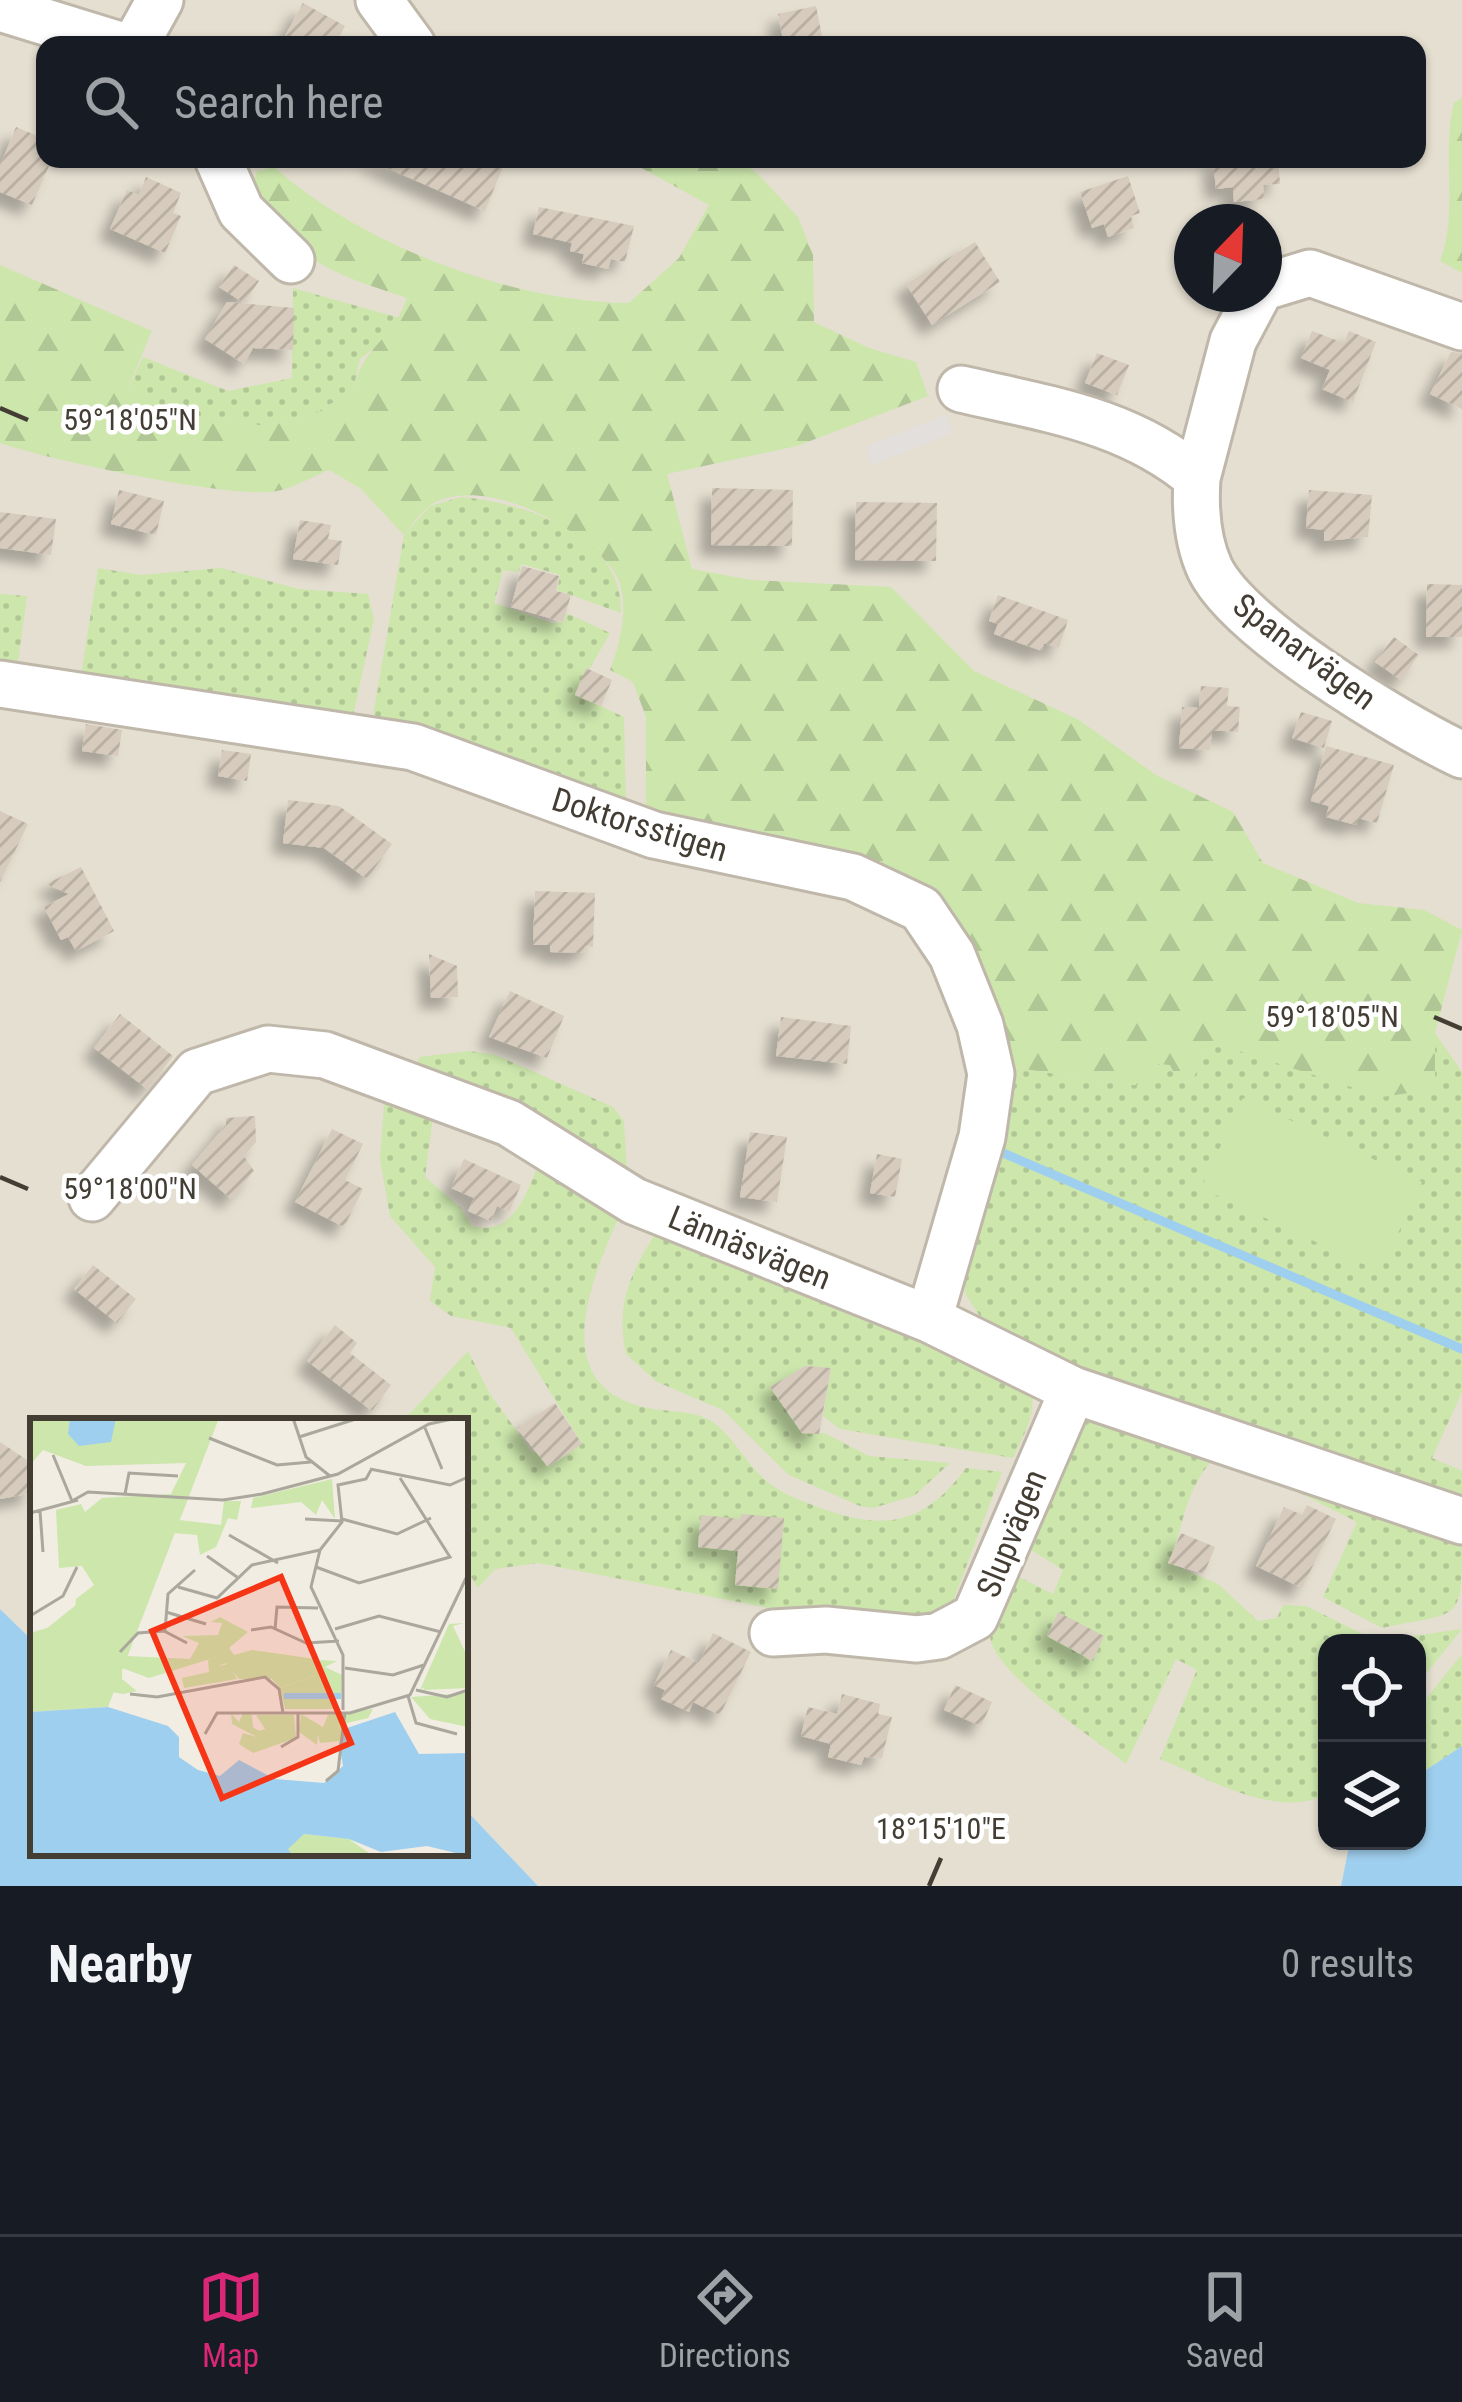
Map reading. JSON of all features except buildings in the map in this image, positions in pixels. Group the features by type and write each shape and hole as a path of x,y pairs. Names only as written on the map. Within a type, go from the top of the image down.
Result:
{"street":[{"path":"140,36 160,0"},
{"path":"379,0 405,36"},
{"path":"0,8 91,36"},
{"path":"222,168 241,211 291,260"},
{"path":"1282,283 1310,273 1462,327"},
{"name":"Spanarvägen","path":"1250,312 1234,341 1198,478 1202,543 1222,587 1292,648 1376,706 1462,755"},
{"path":"961,388 1113,427 1160,447 1198,478"},
{"name":"Doktorsstigen","path":"0,684 413,747 654,835 853,877 921,909 952,956 980,1025 991,1074 982,1137 929,1319"},
{"name":"Lännäsvägen","path":"92,1198 197,1072 268,1049 297,1049 509,1123 634,1201 929,1319 1073,1390 1462,1521"},
{"name":"Slupvägen","path":"772,1634 826,1630 917,1639 950,1632 975,1617 1073,1390"}],"shaded area":[{"path":"0,0 1462,0 1462,1746 1426,1770 1426,1634 1318,1634 1318,1850 1348,1850 1341,1886 538,1886 468,1812 468,1418 30,1418 30,1638 0,1609"},
{"path":"945,415 953,433 872,465 865,447"}],"green space":[{"path":"1462,98 1462,273 1440,261 1448,223 1450,123 1454,103"},
{"path":"275,168 350,221 440,264 488,280 583,300 629,303 679,258 709,205 641,168 750,168 758,174 798,217 813,255 814,322 869,348 916,362 928,396 797,446 667,474 692,569 751,580 891,587 974,671 1079,720 1156,775 1233,812 1263,863 1358,903 1424,910 1462,930 1435,1033 1435,1089 1382,1097 1208,1041 1193,1080 1179,1083 1170,1065 1158,1064 1143,1085 1006,1066 933,903 646,817 646,717 633,682 610,670 623,620 619,581 598,553 555,521 501,500 450,497 429,506 404,535 360,488 329,470 277,491 222,490 96,468 0,443 0,265 152,331 128,388 153,409 259,425 303,421 353,390 364,362 393,326 407,298 335,272 298,249 252,189 257,171"},
{"path":"293,288 400,318 395,331 360,359 353,390 303,421 259,425 153,409 128,389 143,357 228,391 292,378"},
{"path":"461,497 540,515 588,543 606,563 618,586 621,613 557,590 560,575 521,564 519,572 503,570 494,603 552,623 564,622 566,613 610,633 575,694 624,717 626,807 372,722 404,535 430,506"},
{"path":"98,568 141,575 221,568 299,589 368,594 374,619 352,721 80,681"},
{"path":"0,594 27,596 17,669 0,675"},
{"path":"1435,1033 1462,1072 1462,1392 1432,1458 1462,1471 1462,1504 994,1338 966,1295 957,1251 1006,1066 1124,1085 1158,1064 1170,1065 1180,1083 1193,1080 1208,1041 1435,1088"},
{"path":"469,1051 496,1055 613,1107 624,1121 627,1174 491,1096 416,1067 419,1057"},
{"path":"397,1092 434,1109 425,1177 460,1207 472,1226 487,1228 510,1217 543,1154 622,1210 599,1264 585,1324 586,1352 595,1377 615,1396 710,1421 778,1490 860,1519 899,1519 916,1513 950,1488 966,1468 1002,1472 950,1609 941,1617 810,1616 538,1563 495,1569 478,1588 468,1572 468,1418 406,1418 468,1351 490,1394 533,1453 582,1444 511,1328 451,1316 430,1301 435,1267 390,1216 380,1159 384,1104"},
{"path":"1243,1098 1422,1182 1380,1272 1201,1188"},
{"path":"658,1229 1029,1380 1032,1410 1013,1458 840,1429 823,1416 831,1369 805,1366 771,1388 802,1433 824,1433 869,1456 950,1463 914,1496 873,1508 789,1475 723,1410 657,1382 626,1354 624,1303"},
{"path":"1085,1407 1212,1460 1190,1497 1169,1563 1218,1584 1258,1621 1277,1618 1283,1605 1306,1606 1363,1634 1318,1634 1318,1797 1265,1800 1160,1759 1197,1670 1176,1659 1126,1764 1032,1692 1000,1659 990,1635 1007,1571 1053,1594 1063,1570 1025,1546"},
{"path":"1285,1471 1462,1539 1461,1587 1452,1609 1382,1628 1323,1597 1357,1522 1286,1486"},
{"path":"1462,1629 1426,1674 1426,1634"},
{"path":"1462,1654 1462,1746 1426,1770 1426,1742 1426,1699"}],"water":[{"path":"0,1609 30,1638 30,1856 468,1856 468,1812 538,1886 0,1886"},
{"path":"1462,1746 1462,1886 1341,1886 1348,1850 1426,1850 1426,1770"}],"waterway":[{"path":"996,1150 1462,1349"}]}
